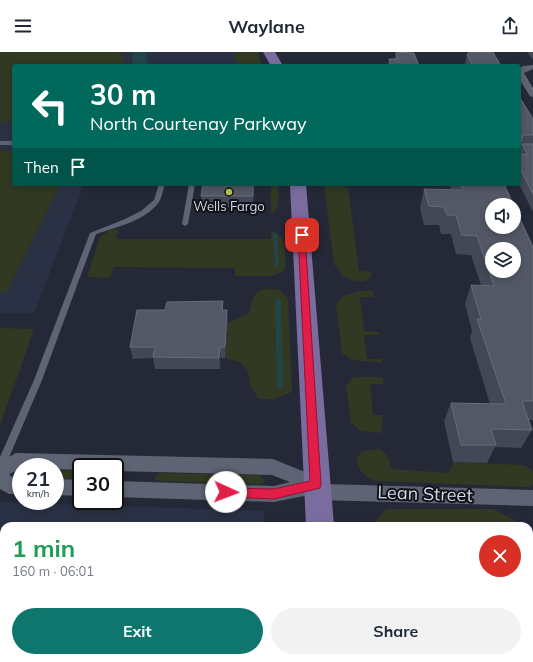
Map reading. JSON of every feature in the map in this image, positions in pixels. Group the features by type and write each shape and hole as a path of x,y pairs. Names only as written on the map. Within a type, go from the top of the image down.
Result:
{"main road":[{"path":"270,52 276,64"},
{"path":"298,186 316,488 320,522"}],"street":[{"path":"521,71 526,68 533,67"},
{"path":"521,74 533,94"},
{"path":"0,472 16,461 72,464"},
{"path":"124,467 273,467 316,488"},
{"path":"0,477 9,486 12,486"},
{"path":"124,489 274,494 316,488"},
{"name":"Lean Street","path":"316,488 533,498"}],"lane":[{"path":"0,143 12,143"},
{"path":"0,467 27,408 52,346 93,233 118,224 146,211 157,201 161,186"},
{"path":"185,224 192,186"}],"shaded area":[{"path":"0,52 241,52 244,64 12,64 12,186 83,186 34,313 0,313"},
{"path":"0,52 121,52 124,60 123,64 12,64 12,121 0,123"},
{"path":"133,52 146,52 148,64 132,64"},
{"path":"233,52 258,52 261,64 238,64"},
{"path":"0,150 12,151 12,186 60,186 7,292 0,292"},
{"path":"271,186 278,186 278,205 271,215"},
{"path":"324,186 348,187 359,271 371,272 371,278 364,281 355,281 343,276 334,264"},
{"path":"118,229 116,239 271,239 271,231 276,233 283,242 285,253 285,270 273,276 235,276 235,268 114,267 110,278 87,277 100,237 110,230"},
{"path":"260,290 280,290 288,299 292,392 274,399 259,399 250,385 248,371 240,362 225,358 228,322 249,313 255,295"},
{"path":"359,291 373,291 374,297 360,297 364,331 379,332 379,335 364,335 367,359 382,359 382,363 352,360 342,353 336,305 343,296"},
{"path":"0,328 34,329 0,426"},
{"path":"354,377 382,377 384,384 370,384 373,415 383,415 381,433 361,431 351,423 346,386"},
{"path":"380,449 389,458 391,469 449,473 453,462 524,465 533,471 533,485 528,487 376,481 368,478 362,472 358,465 357,457 363,451"},
{"path":"64,470 72,471 72,479 64,479"},
{"path":"159,473 260,475 265,481 262,484 253,484 162,481 156,480 155,477"},
{"path":"0,502 12,502 12,510 64,510 64,504 72,504 72,510 124,510 124,506 264,511 264,522 0,522"},
{"path":"386,509 494,509 517,522 375,522"}],"building":[{"path":"396,52 414,53 418,64 390,64 389,59 397,59"},
{"path":"470,52 493,52 500,64 472,64 467,54"},
{"path":"521,99 533,119 533,135 523,135 521,142"},
{"path":"522,144 533,144 533,194 521,170 521,154 528,155"},
{"path":"203,186 253,186 253,196 201,196"},
{"path":"462,186 505,186 511,198 485,198 485,234 521,234 521,221 533,247 533,401 522,401 532,430 491,429 496,445 461,445 451,403 506,404 477,319 481,319 471,285 494,286 491,278 521,278 521,242 485,242 485,260 477,236 462,235 456,215 447,215 444,207 429,206 424,189 463,190"},
{"path":"223,301 222,310 227,310 225,347 220,347 219,358 153,357 155,347 130,347 137,310 165,310 167,302"}],"waterway":[{"path":"275,234 277,266"},
{"path":"278,300 280,386"}],"place":[{"name":"Wells Fargo","path":"229,192"}],"route":[{"path":"226,492 274,494 316,484 302,235"}]}
